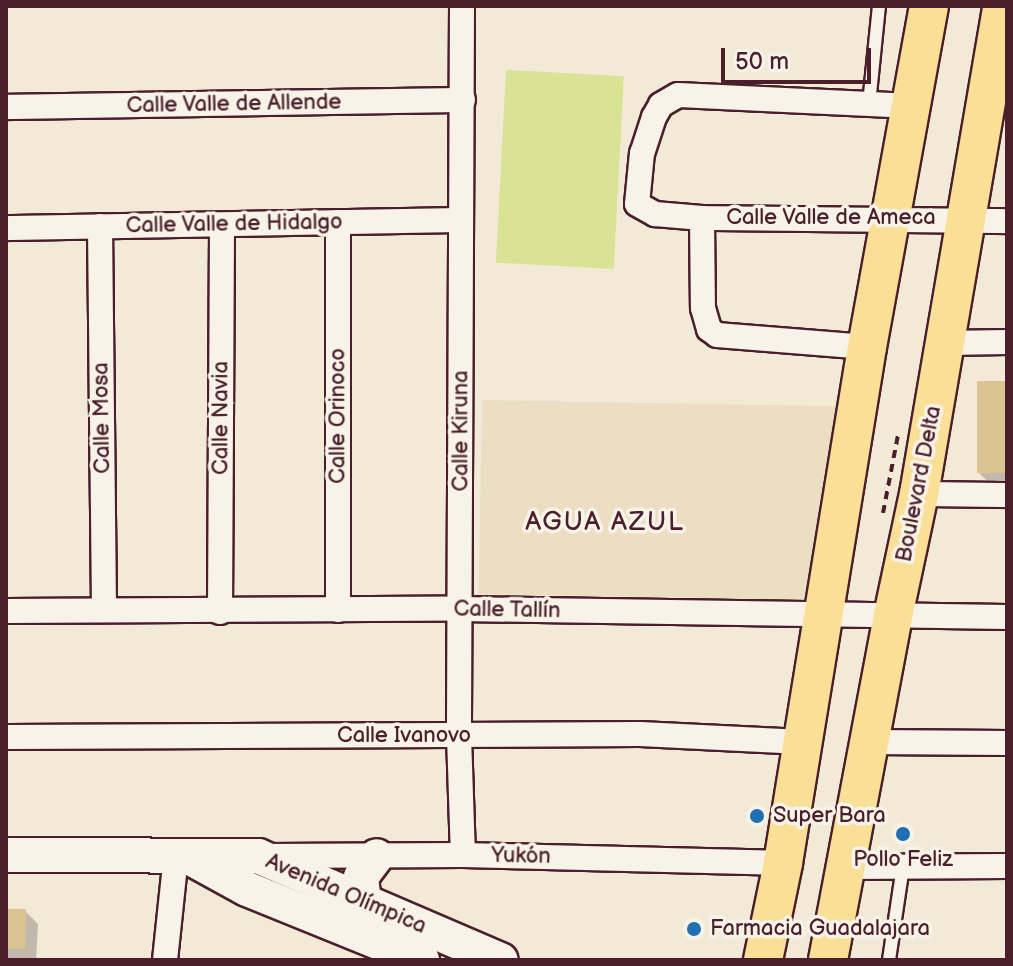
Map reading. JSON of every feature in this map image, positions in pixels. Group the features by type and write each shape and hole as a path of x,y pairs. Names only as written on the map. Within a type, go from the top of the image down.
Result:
{"main road":[{"path":"763,960 783,863 867,347 893,219 929,6"},
{"name":"Boulevard Delta","path":"828,960 919,494 966,219 997,96 1002,6"}],"street":[{"name":"Calle Kiruna","path":"462,6 459,736 463,855"},
{"name":"Calle Valle de Ameca","path":"869,104 678,95 661,105 642,153 637,204 655,214 702,218 1007,221"},
{"name":"Calle Valle de Allende","path":"6,107 463,100"},
{"path":"869,104 912,106"},
{"path":"702,218 706,322 717,335 745,340 867,347"},
{"name":"Calle Valle de Hidalgo","path":"6,228 461,220"},
{"name":"Calle Orinoco","path":"338,222 338,610"},
{"name":"Calle Navia","path":"220,612 222,225"},
{"name":"Calle Mosa","path":"100,226 104,610"},
{"path":"945,343 1007,342"},
{"path":"919,494 1007,495"},
{"name":"Calle Tallín","path":"6,611 461,609 1007,617"},
{"name":"Calle Ivanovo","path":"6,737 640,734 803,742"},
{"path":"869,742 1007,743"},
{"name":"Avenida Olímpica","path":"6,855 258,856 501,960"},
{"name":"Yukón","path":"258,856 463,855 783,863"},
{"path":"165,960 182,856"},
{"name":"Avenida Olímpica","path":"182,856 247,889 422,960"},
{"path":"364,902 361,877 377,856"},
{"path":"847,867 1007,866"}],"lane":[{"path":"869,104 879,6"},
{"path":"889,960 903,866"}],"path":[{"path":"882,521 898,432"}],"shaded area":[{"path":"482,400 839,406 836,600 479,594"}],"green space":[{"path":"506,70 624,76 614,269 496,263"}],"building":[{"path":"977,381 1007,381 1007,473 977,473"},
{"path":"6,909 26,909 25,949 6,949"}],"place":[{"name":"Super Bara","path":"757,816"},
{"name":"Pollo Feliz","path":"903,834"},
{"name":"Farmacia Guadalajara","path":"694,929"}],"district":[{"name":"AGUA AZUL","path":"605,523"}]}
